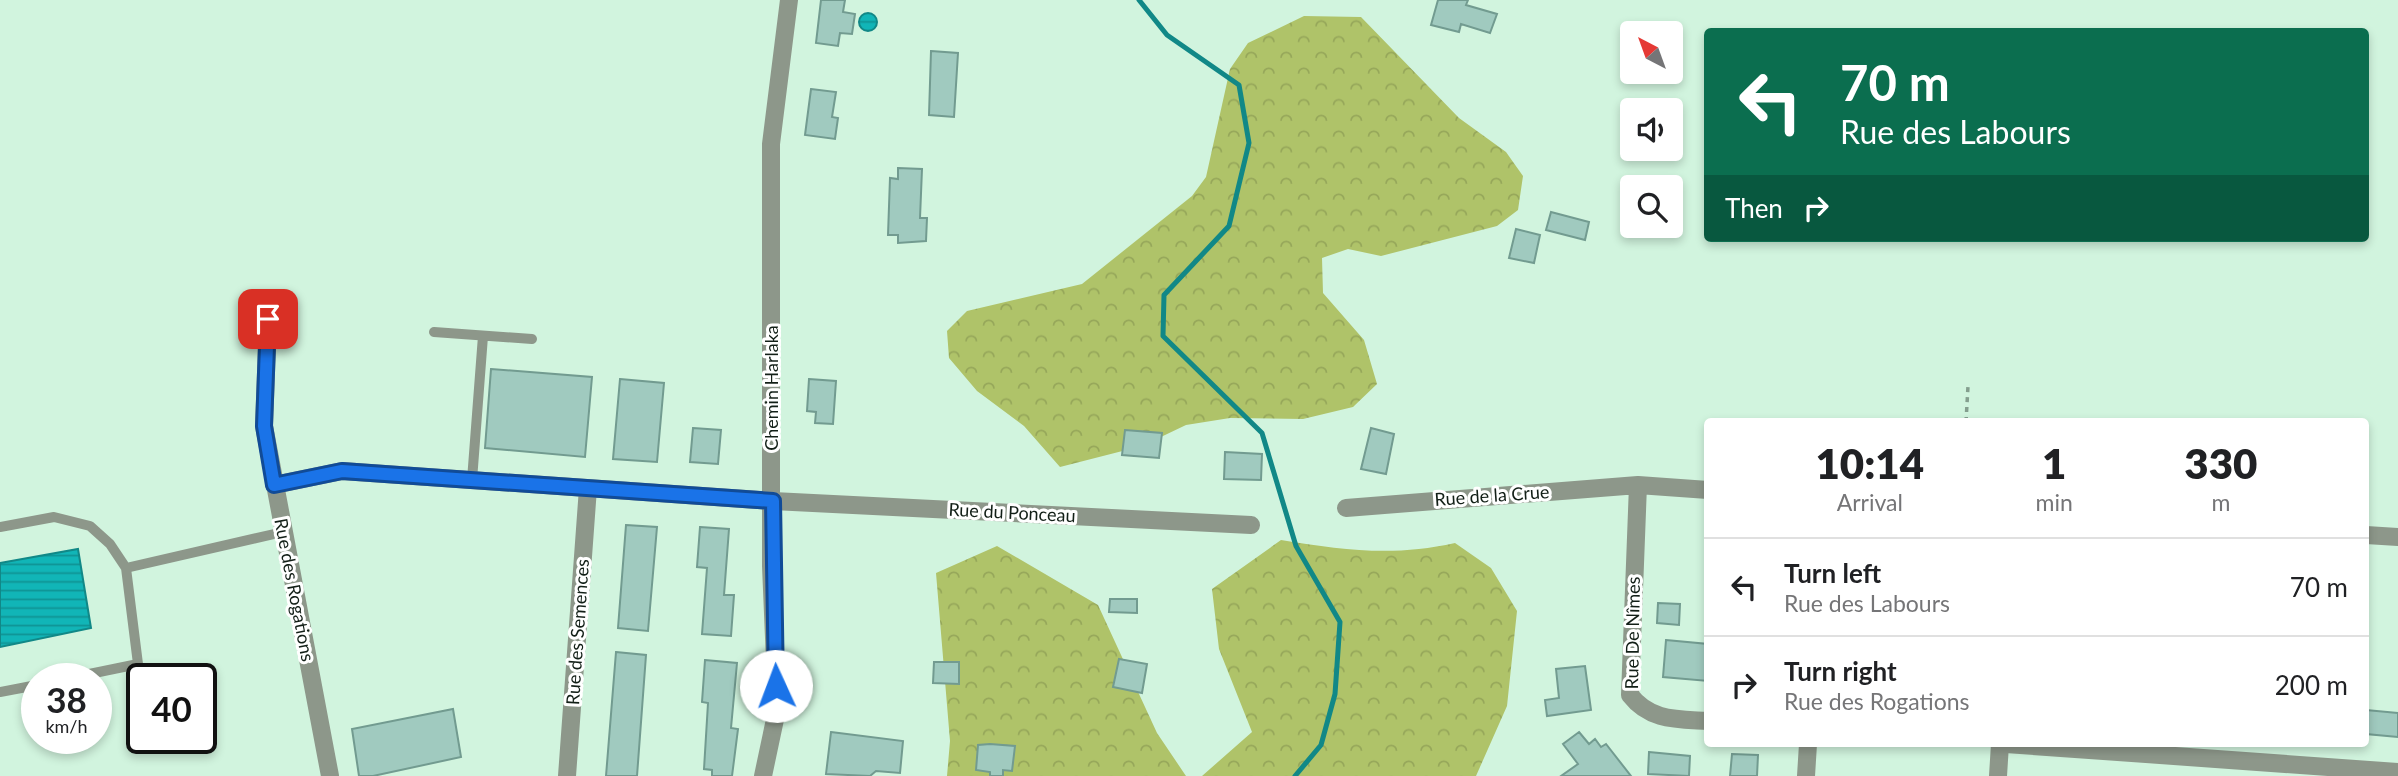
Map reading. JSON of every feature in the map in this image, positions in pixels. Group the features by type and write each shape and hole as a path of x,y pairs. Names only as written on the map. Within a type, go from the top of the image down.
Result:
{"street":[{"name":"Chemin Harlaka","path":"763,776 777,710 771,566 771,144 789,0"},
{"name":"Rue des Rogations","path":"268,319 264,426 330,776"},
{"name":"Rue du Ponceau","path":"274,485 342,471 773,501 1251,525"},
{"name":"Rue de la Crue","path":"1346,508 1638,485 1704,490"},
{"name":"Rue De Nîmes","path":"1638,485 1630,695 1642,711 1670,718 1704,721"},
{"name":"Rue des Semences","path":"567,776 588,488"},
{"path":"2369,535 2398,537"},
{"path":"1806,776 1808,747"},
{"path":"1998,776 2000,747"},
{"path":"2049,747 2398,772"}],"lane":[{"path":"434,332 532,339"},
{"path":"472,480 483,336"},
{"path":"0,527 54,517 90,526 110,544 126,568 138,664 112,669"},
{"path":"126,568 283,532"},
{"path":"0,692 21,688"}],"path":[{"path":"1966,418 1968,386"}],"green space":[{"path":"1304,16 1361,17 1459,118 1506,152 1523,176 1518,210 1497,226 1381,256 1348,249 1322,258 1323,293 1364,340 1377,384 1353,407 1303,419 1230,418 1186,425 1142,446 1060,467 1024,426 977,391 949,358 947,331 967,311 1082,284 1192,196 1206,177 1230,69 1248,43"},
{"path":"1281,540 1368,551 1410,550 1455,543 1491,568 1517,611 1507,706 1476,776 1202,776 1252,732 1219,649 1212,589"},
{"path":"997,546 1098,605 1157,733 1186,776 947,776 950,741 936,573"}],"water":[{"path":"864,13 872,13 877,22 875,29 864,31 859,26 859,18"},
{"path":"78,549 91,628 0,647 0,563"}],"building":[{"path":"821,0 845,0 843,12 855,14 852,34 840,33 838,46 816,43"},
{"path":"1438,0 1468,0 1466,5 1497,14 1490,33 1461,24 1459,32 1431,25"},
{"path":"931,51 958,53 954,117 929,115"},
{"path":"811,89 836,92 832,117 838,118 835,139 805,135"},
{"path":"898,168 922,169 920,218 927,218 926,241 898,243 898,235 888,235 890,178 898,179"},
{"path":"1551,212 1589,222 1585,240 1546,230"},
{"path":"1516,229 1540,235 1534,263 1509,258"},
{"path":"491,369 592,377 585,457 485,448"},
{"path":"620,379 664,383 657,462 613,459"},
{"path":"809,379 836,381 833,424 815,423 816,412 807,411"},
{"path":"693,428 721,430 718,464 690,462"},
{"path":"1371,428 1394,434 1386,474 1361,469"},
{"path":"1125,430 1162,433 1159,458 1122,455"},
{"path":"1225,452 1262,454 1261,480 1224,479"},
{"path":"626,525 657,527 648,631 618,628"},
{"path":"700,527 729,529 724,595 734,595 731,636 702,634 707,568 697,567"},
{"path":"1110,599 1137,599 1137,613 1109,612"},
{"path":"1658,603 1680,604 1679,625 1657,623"},
{"path":"1666,640 1704,644 1704,681 1663,677"},
{"path":"616,652 646,655 637,776 606,776"},
{"path":"1119,659 1147,664 1142,693 1113,687"},
{"path":"705,660 737,663 731,728 738,729 732,776 712,776 712,770 704,769 708,703 702,702"},
{"path":"934,662 959,662 959,684 933,683"},
{"path":"1585,666 1591,710 1547,716 1545,700 1559,698 1556,669"},
{"path":"453,709 461,757 373,776 359,776 352,729"},
{"path":"2369,710 2398,713 2398,737 2369,734"},
{"path":"831,732 903,741 900,773 876,771 870,776 826,774"},
{"path":"1579,732 1589,744 1595,739 1601,747 1606,744 1631,776 1561,776 1578,764 1563,744"},
{"path":"978,745 1015,746 1012,771 1003,770 1003,776 990,776 990,772 976,770"},
{"path":"1649,752 1690,756 1689,776 1648,774"},
{"path":"1732,754 1758,755 1757,776 1730,776"}],"waterway":[{"path":"1139,0 1167,35 1239,85 1249,143 1229,226 1164,295 1163,336 1262,433 1296,546 1340,622 1335,694 1321,745 1295,776"}],"route":[{"path":"268,319 264,426 274,485 342,471 773,501 771,566 776,686"}]}
